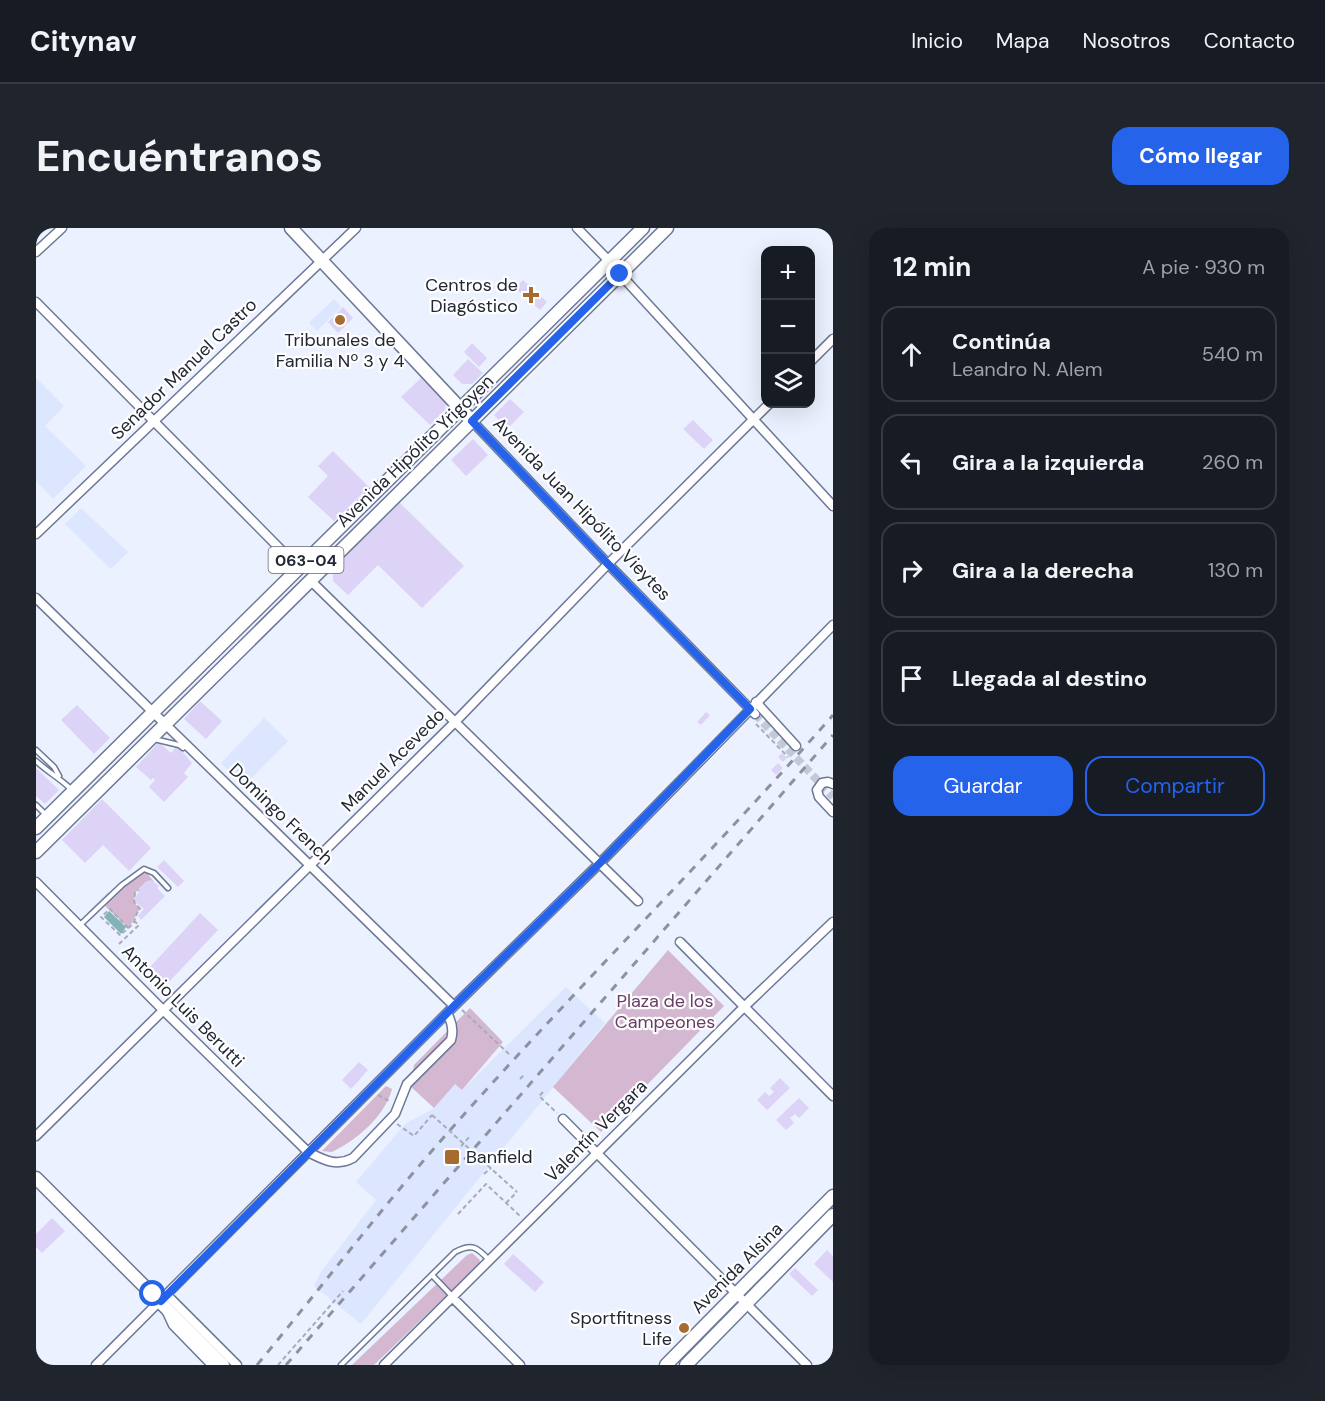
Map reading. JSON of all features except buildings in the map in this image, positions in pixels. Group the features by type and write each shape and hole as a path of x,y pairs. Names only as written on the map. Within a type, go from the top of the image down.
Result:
{"main road":[{"name":"Avenida Juan Hipólito Vieytes","path":"291,228 472,421"},
{"name":"Avenida Hipólito Yrigoyen","path":"36,828 643,228"},
{"name":"Avenida Hipólito Yrigoyen","path":"36,852 144,751 150,738 667,228"},
{"path":"36,1178 164,1298 223,1365"},
{"name":"Avenida Alsina","path":"666,1365 833,1196"},
{"name":"Avenida Alsina","path":"686,1365 833,1215"}],"street":[{"path":"36,252 62,228"},
{"name":"Senador Manuel Castro","path":"36,534 356,228"},
{"path":"577,228 609,261"},
{"path":"620,274 833,506"},
{"path":"36,302 298,568"},
{"path":"815,357 833,339"},
{"name":"Manuel Acevedo","path":"36,1136 455,722 608,564 765,408"},
{"name":"Avenida Juan Hipólito Vieytes","path":"472,421 608,564 754,712 796,746"},
{"path":"310,580 638,901"},
{"name":"Domingo French","path":"36,598 165,724 184,748 454,1006"},
{"path":"96,1365 454,1006 754,712 833,625"},
{"path":"833,784 822,783 817,790 819,797 833,812"},
{"name":"Antonio Luis Berutti","path":"36,882 308,1152"},
{"name":"Valentín Vergara","path":"384,1365 526,1222 833,922"},
{"path":"680,942 833,1096"},
{"path":"308,1152 328,1162 344,1162 353,1158 390,1119 399,1106 406,1084 451,1040 454,1032 447,1013"},
{"path":"563,1119 807,1365"},
{"path":"452,1297 520,1365"},
{"path":"164,1298 173,1325 212,1365"},
{"path":"164,1298 237,1365"}],"lane":[{"path":"150,738 184,748"},
{"path":"36,750 54,767 59,777 73,791"},
{"path":"36,761 48,773 59,777"},
{"path":"36,805 48,816"},
{"path":"79,926 122,885 144,869 154,873 168,888"},
{"path":"341,1365 455,1252 465,1247 472,1247 490,1260"},
{"path":"432,1275 452,1297"}],"path":[{"path":"754,712 788,757"},
{"path":"128,927 110,909 101,917 120,936 134,921 140,909 134,902 134,897 139,890"},
{"path":"119,944 139,925 134,921"},
{"path":"454,1006 466,1012 509,1053"},
{"path":"501,1054 505,1050"},
{"path":"520,1079 524,1075"},
{"path":"370,1091 399,1106"},
{"path":"543,1092 539,1096 563,1119"},
{"path":"390,1119 414,1136 432,1114 517,1192 506,1203"},
{"path":"456,1152 471,1135"},
{"path":"484,1174 491,1168"},
{"path":"458,1214 486,1184 526,1222"},
{"path":"278,1365 343,1291"}],"shaded area":[{"path":"334,299 341,307 317,331 309,323"},
{"path":"36,378 64,406 45,426 86,466 53,499 36,481"},
{"path":"81,508 128,552 111,569 65,524"},
{"path":"264,718 288,741 244,786 221,763"},
{"path":"109,911 126,927 121,934 104,917"},
{"path":"566,987 605,1023 361,1324 314,1286 320,1273 376,1200 356,1182 405,1124 434,1108 455,1083 462,1090"}],"green space":[{"path":"144,869 154,882 147,881 135,893 134,902 140,909 128,928 105,906 122,885"},
{"name":"Plaza de los Campeones","path":"668,950 724,1006 601,1132 553,1087"},
{"path":"470,1008 503,1042 462,1090 455,1084 434,1108 410,1086 414,1065"},
{"path":"386,1086 392,1089 377,1118 351,1141 332,1152 322,1151"},
{"path":"472,1253 480,1260 479,1264 374,1365 352,1365 467,1255"}],"tunnel":[{"path":"755,714 833,797"}],"railway":[{"path":"257,1365 444,1137 540,1031 737,822 833,715"},
{"path":"286,1365 833,735"}],"place":[{"name":"Centros de Diagóstico","path":"531,295"},
{"name":"Tribunales de Familia Nº 3 y 4","path":"340,320"},
{"name":"Banfield","path":"452,1157"},
{"name":"Sportfitness Life","path":"684,1328"}],"route":[{"path":"153,1294 161,1301 454,1006 600,863 750,709 472,421 620,274"}]}
